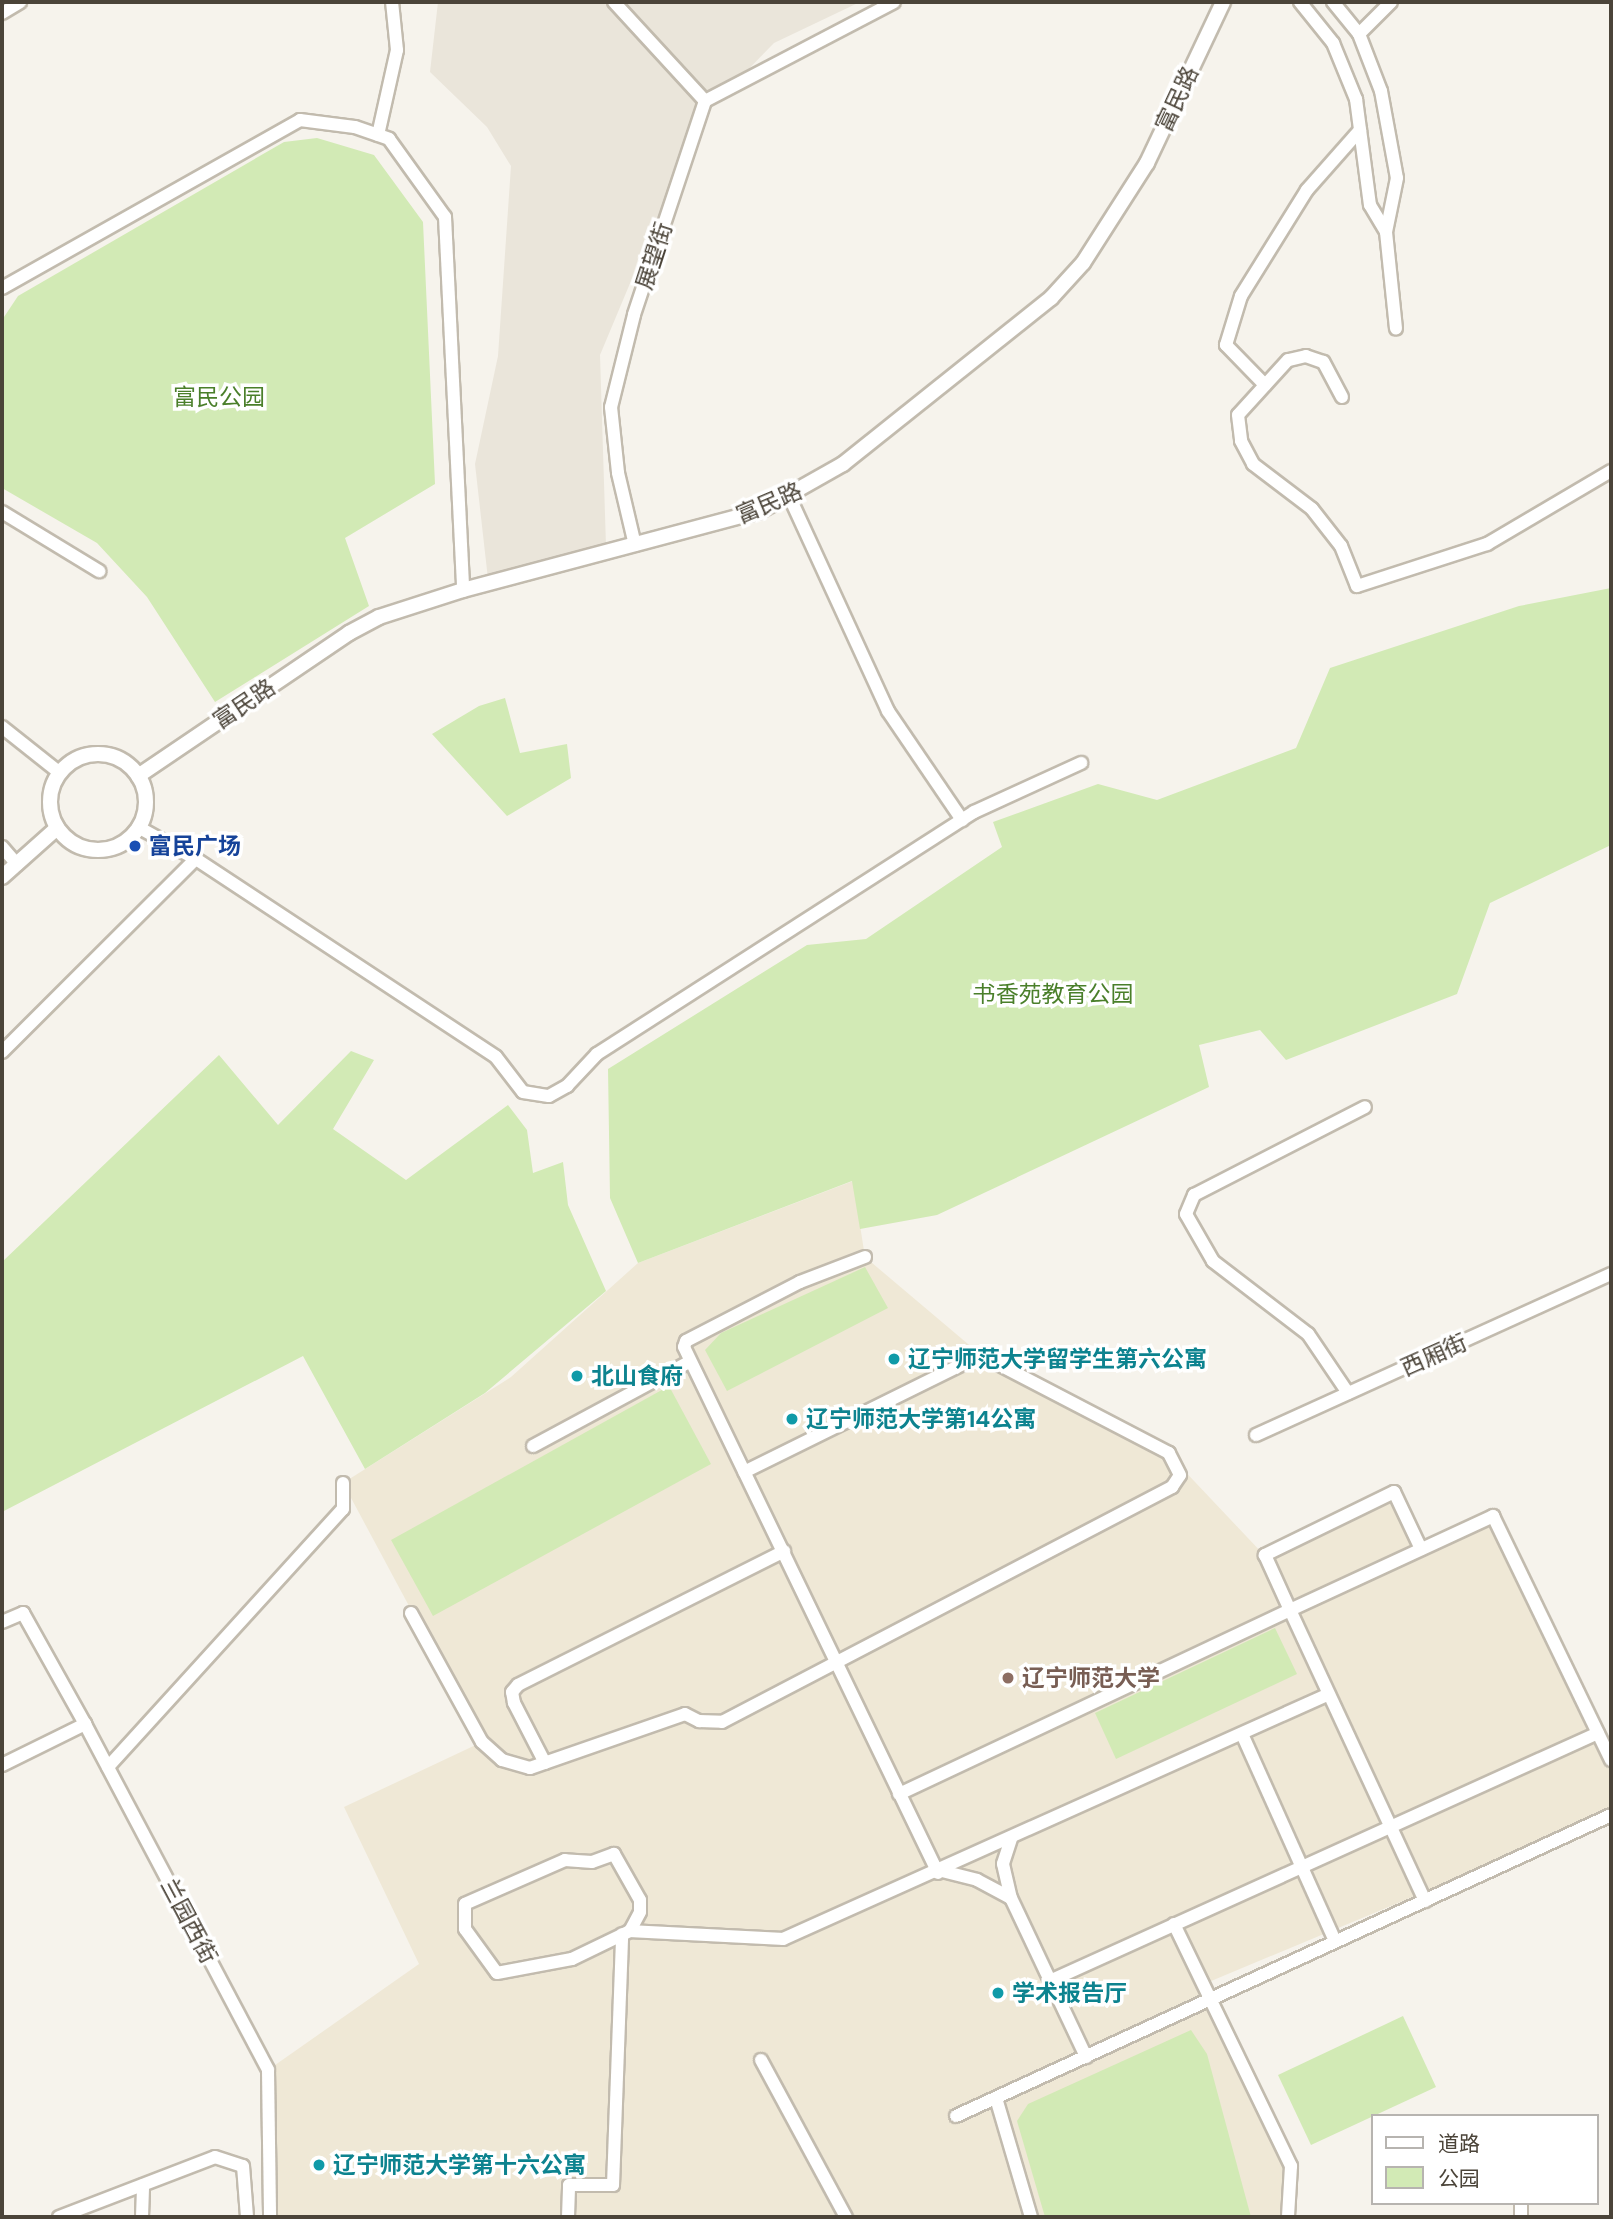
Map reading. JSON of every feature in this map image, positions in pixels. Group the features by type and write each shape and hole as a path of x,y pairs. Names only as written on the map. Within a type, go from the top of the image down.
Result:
{"street":[{"path":"2,13 20,2"},
{"path":"379,135 397,50 392,2"},
{"path":"614,2 705,100 894,2"},
{"name":"富民路","path":"138,776 349,633 408,606 760,511 790,498 844,464 1040,307 1083,263 1147,163 1223,2"},
{"path":"1300,2 1334,43 1356,99 1370,205 1387,232"},
{"path":"1334,2 1359,34 1381,91 1397,178 1387,232 1396,328"},
{"path":"1359,34 1391,2"},
{"name":"展望街","path":"635,545 618,473 611,407 634,315 705,100"},
{"path":"2,288 300,121 355,127 389,139 414,169 445,217 463,590"},
{"path":"1265,386 1226,345 1241,296 1307,190 1360,130"},
{"path":"1342,397 1323,362 1306,356 1288,360 1238,415 1241,442 1253,464 1312,509 1341,546 1357,586 1487,544 1611,471"},
{"path":"790,498 888,711 962,820"},
{"path":"2,512 99,571"},
{"path":"2,727 60,774"},
{"path":"100,754 115,757 138,776 146,802 138,827 129,838 102,850 74,843 57,828 50,804 60,774 71,763 100,754"},
{"path":"138,827 196,859 495,1057 523,1092 550,1096 567,1086 597,1054 962,820 1081,763"},
{"path":"2,877 57,828"},
{"path":"2,847 17,863"},
{"path":"2,1052 196,859"},
{"path":"1348,1393 1308,1334 1213,1261 1186,1213 1194,1195 1365,1107"},
{"path":"865,1257 800,1282 686,1340 689,1362 784,1551 899,1794 940,1872"},
{"name":"西厢街","path":"1256,1435 1611,1275"},
{"path":"411,1613 482,1742 502,1760 530,1768 685,1714 699,1721 722,1722 838,1665 1172,1487 1180,1475 1178,1464 1169,1453 981,1355 744,1472"},
{"path":"533,1446 689,1362"},
{"path":"108,1767 343,1509 343,1483"},
{"path":"1421,1549 1394,1492 1265,1555 1425,1901"},
{"path":"899,1794 1493,1516 1611,1760"},
{"path":"545,1763 514,1703 512,1692 518,1685 784,1551"},
{"name":"兰园西街","path":"2,1622 23,1613 85,1724 268,2070 270,2217"},
{"path":"568,2217 569,2185 613,2185 626,1933 640,1912 640,1900 618,1860 608,1853 592,1863 565,1860 465,1904 465,1929 497,1973 572,1959 626,1933 783,1939 940,1872 1329,1693"},
{"path":"2,1765 85,1724"},
{"path":"1052,1980 1300,1865 1598,1733"},
{"path":"1241,1734 1335,1941"},
{"path":"956,2116 1611,1815"},
{"path":"1011,1839 1003,1864 1012,1898 1086,2057"},
{"path":"940,1872 977,1880 1012,1898"},
{"path":"1174,1924 1291,2166 1288,2217"},
{"path":"761,2060 846,2217"},
{"path":"996,2098 1031,2217"},
{"path":"59,2217 215,2157 243,2166 247,2217"},
{"path":"142,2217 143,2185"}],"shaded area":[{"path":"438,2 860,2 774,43 698,121 600,355 606,546 489,588 475,464 498,356 511,166 487,127 430,72"},
{"name":"辽宁师范大学","path":"853,1181 865,1257 981,1355 1178,1464 1264,1555 1394,1492 1421,1549 1493,1516 1611,1770 1611,1814 1204,1984 1291,2166 1291,2217 270,2217 268,2070 419,1964 344,1807 482,1742 343,1483 511,1377 638,1263"}],"green space":[{"name":"富民公园","path":"317,138 374,155 423,222 435,484 345,538 369,606 215,702 147,597 97,543 2,488 2,320 18,296 284,142"},
{"name":"书香苑教育公园","path":"1611,588 1611,845 1490,903 1457,994 1286,1060 1260,1030 1199,1045 1209,1087 937,1215 860,1229 852,1181 638,1263 610,1198 608,1069 807,945 866,939 1002,847 993,822 1098,784 1157,800 1296,748 1330,668 1519,606"},
{"path":"505,698 520,753 567,744 571,778 507,816 432,734 479,706"},
{"path":"351,1051 374,1060 333,1129 406,1180 508,1105 527,1130 533,1173 563,1162 568,1205 606,1291 485,1393 365,1469 303,1356 2,1512 2,1262 219,1055 278,1125"},
{"path":"865,1267 888,1308 727,1391 705,1350 721,1333"},
{"path":"669,1386 711,1464 433,1616 391,1540"},
{"path":"1275,1628 1297,1674 1116,1759 1095,1713"},
{"path":"1403,2016 1436,2087 1378,2114 1372,2114 1372,2117 1311,2145 1278,2075"},
{"path":"1191,2030 1207,2054 1251,2217 1045,2217 1017,2121 1028,2104"}],"place":[{"name":"富民广场","path":"135,846"},
{"name":"辽宁师范大学留学生第六公寓","path":"894,1359"},
{"name":"北山食府","path":"577,1376"},
{"name":"辽宁师范大学第14公寓","path":"792,1419"},
{"name":"辽宁师范大学","path":"1008,1678"},
{"name":"学术报告厅","path":"998,1993"},
{"name":"辽宁师范大学第十六公寓","path":"319,2165"}]}
